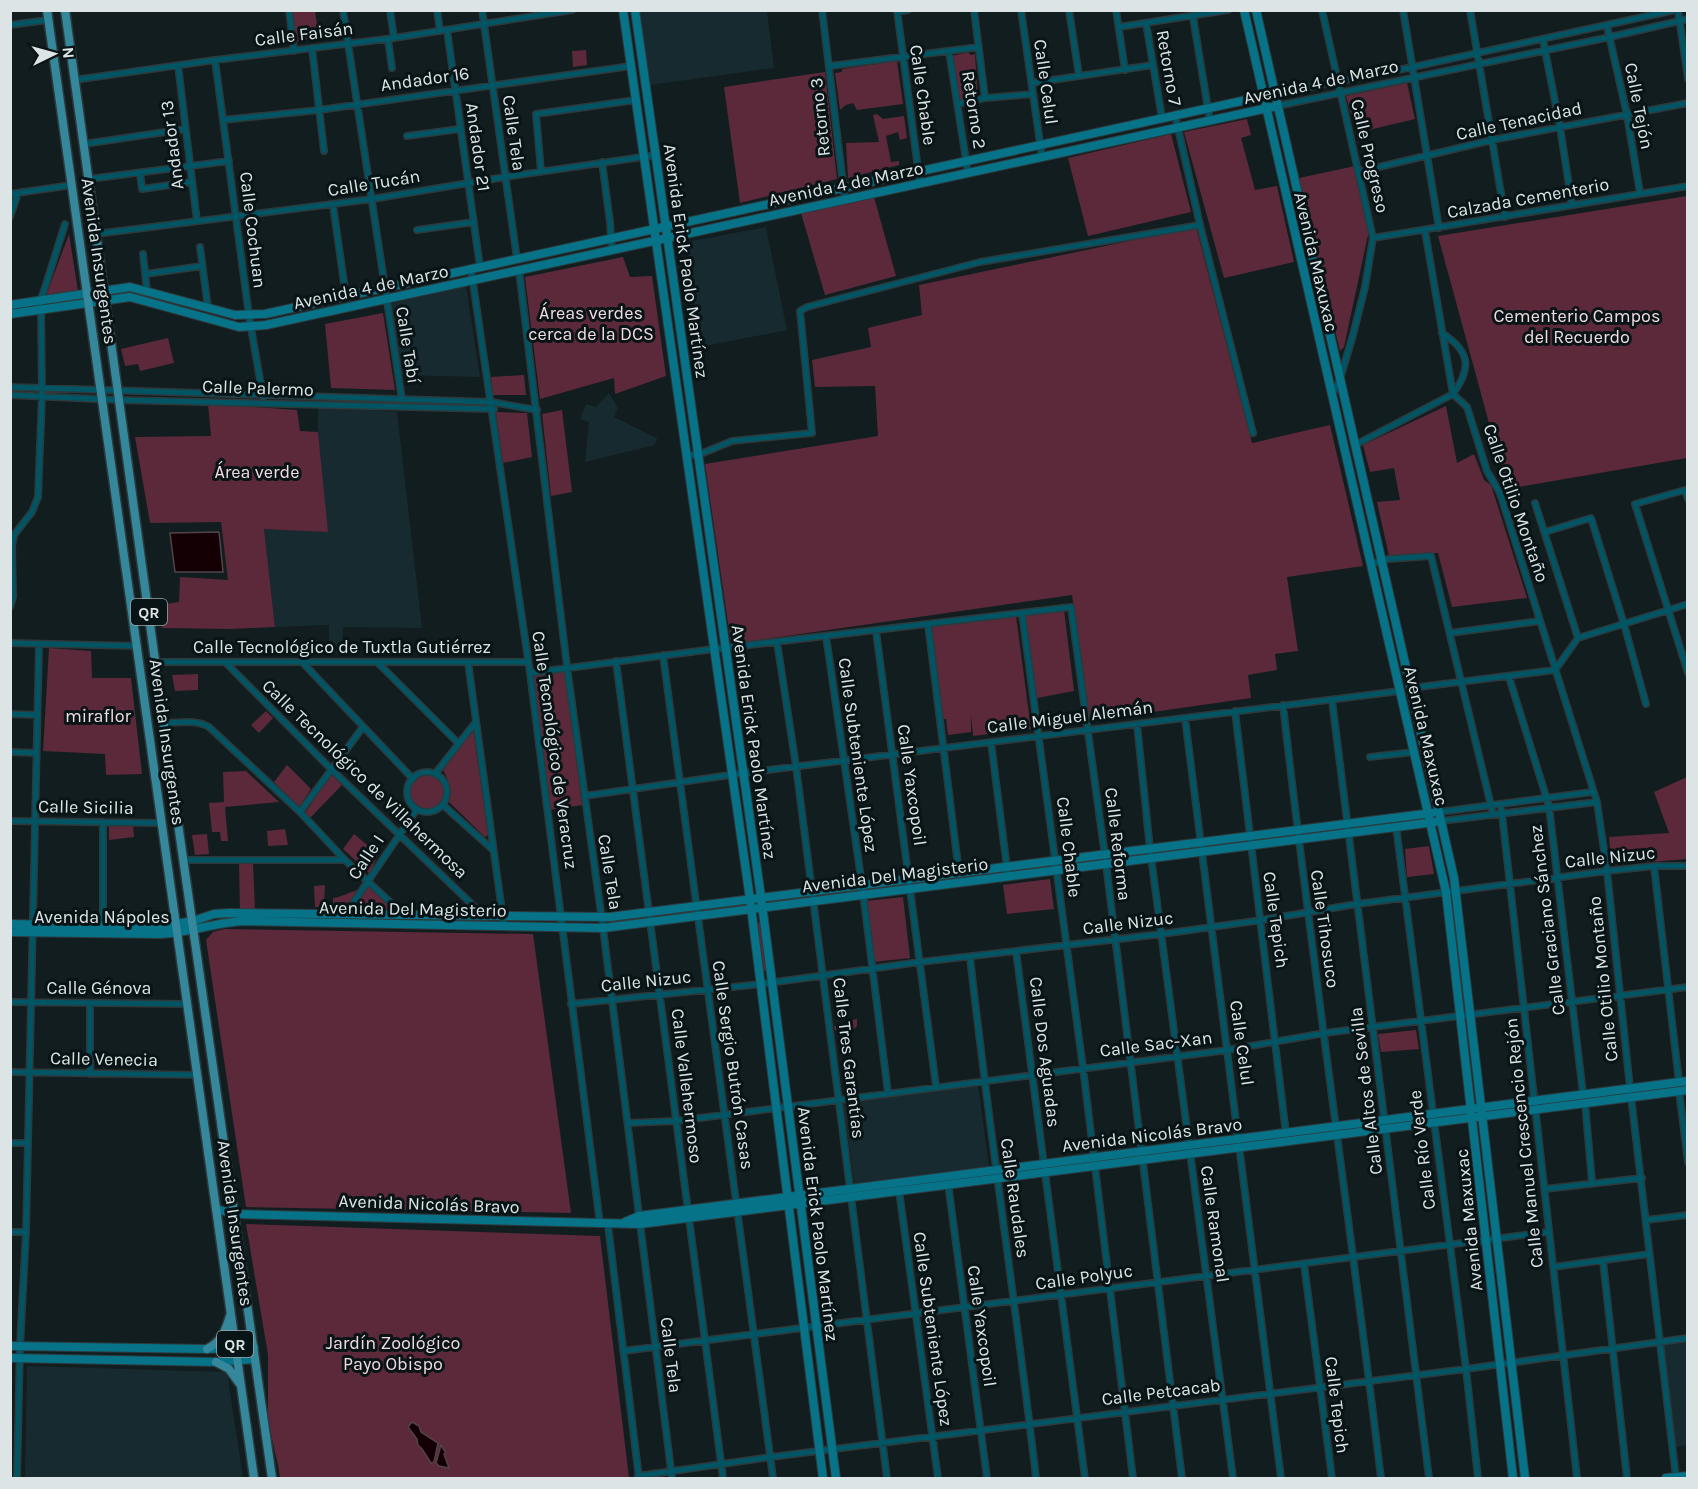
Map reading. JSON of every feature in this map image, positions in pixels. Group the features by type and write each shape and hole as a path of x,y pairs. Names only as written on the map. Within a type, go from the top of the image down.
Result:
{"main road":[{"name":"Avenida Insurgentes","path":"47,10 254,1479"},
{"name":"Avenida Insurgentes","path":"65,10 167,747 272,1479"},
{"name":"Avenida Erick Paolo Martínez","path":"623,10 750,899 823,1479"},
{"name":"Avenida Erick Paolo Martínez","path":"635,10 763,907 836,1479"},
{"name":"Avenida Maxuxac","path":"1244,10 1446,892 1513,1479"},
{"name":"Avenida Maxuxac","path":"1256,10 1456,891 1525,1479"},
{"name":"Avenida 4 de Marzo","path":"105,296 129,288 235,315 249,316 346,297 1274,94"},
{"name":"Avenida 4 de Marzo","path":"10,305 41,300 105,296 130,297 239,327 252,327 1277,106"},
{"path":"74,197 91,194"},
{"name":"Avenida 4 de Marzo","path":"10,314 41,310 89,298"},
{"path":"151,748 167,747"},
{"name":"Avenida Del Magisterio","path":"406,920 485,916 504,921 563,927 603,928 1299,840 1348,833 1439,812"},
{"name":"Avenida Del Magisterio","path":"193,925 345,918 504,921 602,917 1346,824 1441,821"},
{"name":"Avenida Nápoles","path":"10,924 33,928 84,929 177,928 193,925"},
{"name":"Avenida Nápoles","path":"10,932 33,928"},
{"name":"Avenida Nicolás Bravo","path":"1630,1093 1683,1081"},
{"name":"Avenida Nicolás Bravo","path":"216,1209 235,1214 622,1224 1630,1093 1683,1090"},
{"name":"Avenida Nicolás Bravo","path":"218,1219 235,1214"},
{"path":"207,1349 221,1340 231,1313"},
{"path":"10,1346 207,1349 254,1347"},
{"path":"10,1358 216,1362 255,1359"},
{"path":"216,1362 229,1369 242,1388"},
{"path":"810,1371 822,1369"},
{"path":"243,1398 260,1395"},
{"path":"1666,1479 1688,1476"}],"street":[{"path":"289,10 294,51"},
{"name":"Calle Tabí","path":"343,10 402,399 401,407"},
{"path":"390,10 392,68"},
{"name":"Andador 21","path":"437,10 455,90 480,267"},
{"name":"Calle Tela","path":"482,10 517,259"},
{"name":"Calle Faisán","path":"74,80 214,60 391,39 484,25 529,14 572,10"},
{"name":"Retorno 3","path":"822,10 845,200"},
{"path":"897,11 909,10"},
{"path":"974,10 985,99"},
{"name":"Calle Celul","path":"1021,10 1042,157"},
{"path":"1069,10 1079,76"},
{"path":"1116,10 1125,70"},
{"path":"1119,27 1228,10"},
{"name":"Calle Progreso","path":"1322,10 1373,238"},
{"path":"1403,10 1439,228"},
{"path":"1470,10 1505,217"},
{"path":"1676,10 1688,78"},
{"name":"Avenida 4 de Marzo","path":"1274,94 1413,67 1676,10"},
{"name":"Calle Chable","path":"897,11 920,184"},
{"path":"1193,17 1210,121"},
{"name":"Avenida 4 de Marzo","path":"1277,106 1546,51 1688,19"},
{"path":"10,25 48,21"},
{"name":"Retorno 7","path":"1146,23 1162,118"},
{"name":"Calle Tejón","path":"1607,26 1627,115 1640,193"},
{"path":"1543,39 1572,205"},
{"name":"Retorno 3","path":"830,66 979,47"},
{"path":"312,48 324,151"},
{"name":"Retorno 2","path":"949,51 968,173"},
{"name":"Calle Cochuan","path":"214,60 249,316 264,404"},
{"name":"Andador 13","path":"178,65 197,221"},
{"path":"1032,83 1153,65"},
{"name":"Andador 16","path":"223,120 319,110 631,66"},
{"path":"957,104 1033,94"},
{"path":"540,171 536,114 636,100"},
{"name":"Calle Tenacidad","path":"1358,172 1492,140 1688,103"},
{"path":"1175,115 1200,225 1254,433"},
{"path":"84,144 185,129"},
{"path":"407,136 460,129"},
{"name":"Calle Tucán","path":"96,234 333,205 540,171 656,155"},
{"path":"89,179 229,161"},
{"path":"602,162 612,250"},
{"path":"140,173 142,189 191,182"},
{"path":"10,195 72,185"},
{"name":"Calzada Cementerio","path":"1373,238 1688,186"},
{"path":"10,217 18,194"},
{"path":"333,205 346,297"},
{"path":"417,230 474,222"},
{"path":"10,607 13,597 12,546 14,535 32,512 38,497 42,396 40,388 41,300 65,224"},
{"path":"686,455 699,456 732,441 812,434 800,311 807,307 980,262 1200,225"},
{"path":"1425,231 1453,394"},
{"path":"1332,395 1340,379 1365,286 1373,238"},
{"path":"200,248 208,308"},
{"path":"143,254 147,292"},
{"path":"146,274 202,266"},
{"name":"Calle Tecnológico de Veracruz","path":"471,269 530,673 572,1004 639,1477"},
{"name":"Calle Tela","path":"519,270 567,667 613,1000 672,1479"},
{"path":"1355,444 1453,394 1466,370 1465,359 1461,348 1442,333"},
{"name":"Calle Palermo","path":"10,387 264,404 493,410 504,405"},
{"name":"Calle Palermo","path":"10,395 101,394"},
{"name":"Calle Otilio Montaño","path":"1453,394 1467,407 1487,471 1500,493 1597,802 1607,871 1630,1093 1642,1178 1676,1478"},
{"name":"Calle Palermo","path":"119,395 263,395 491,402 537,410"},
{"path":"1688,499 1685,490 1635,504 1688,673"},
{"path":"1535,503 1578,638"},
{"path":"1545,532 1591,518 1646,704"},
{"path":"1371,564 1382,560 1431,556 1493,814"},
{"path":"1411,688 1555,670 1578,638 1688,604"},
{"name":"Calle Reforma","path":"1022,613 1071,607 1106,864 1182,1479"},
{"path":"530,673 1022,613"},
{"name":"Calle Chable","path":"1022,613 1083,1068 1133,1479"},
{"path":"1450,633 1540,621"},
{"path":"928,624 959,873"},
{"name":"Calle Yaxcopoil","path":"876,630 936,1086"},
{"name":"Calle Subteniente López","path":"826,636 862,885 888,1092"},
{"name":"Calle Tres Garantías","path":"777,642 796,766 887,1479"},
{"path":"10,643 137,646"},
{"path":"17,1479 14,1470 26,1232 39,645"},
{"name":"Calle Sergio Butrón Casas","path":"663,655 773,1479"},
{"name":"Calle Vallehermoso","path":"616,661 723,1479"},
{"name":"Calle Tecnológico de Tuxtla Gutiérrez","path":"156,662 528,662"},
{"name":"Calle Tecnológico de Villahermosa","path":"225,662 331,769 485,916"},
{"path":"302,662 413,779"},
{"path":"377,662 458,743"},
{"path":"468,662 492,849 504,921"},
{"name":"Calle Graciano Sánchez","path":"1509,677 1549,806 1593,1182"},
{"name":"Calle Miguel Alemán","path":"584,796 796,766 1400,691"},
{"name":"Calle Altos de Sevilla","path":"1332,700 1429,1479"},
{"name":"Calle Tihosuco","path":"1283,705 1307,913 1325,1033 1381,1479"},
{"name":"Calle Tepich","path":"1235,711 1287,1137"},
{"path":"10,714 37,715"},
{"name":"Calle Celul","path":"1185,718 1281,1479"},
{"path":"164,723 203,723 209,727 300,812 406,920"},
{"path":"435,774 475,723"},
{"name":"Calle Ramonal","path":"1137,724 1150,849 1233,1479"},
{"path":"300,812 363,728"},
{"path":"991,742 1008,876"},
{"path":"10,752 36,753"},
{"path":"1370,758 1414,752"},
{"path":"423,773 435,774 446,788 446,800 438,809 428,812 417,809 412,805 408,792 413,779 423,773"},
{"name":"Avenida Del Magisterio","path":"1439,812 1592,792"},
{"name":"Avenida Del Magisterio","path":"1441,821 1549,806 1597,802"},
{"path":"443,805 492,849"},
{"name":"Calle Manuel Crescencio Rejón","path":"1501,805 1577,1479"},
{"name":"Calle I","path":"345,918 417,809"},
{"name":"Calle Sicilia","path":"10,821 161,823"},
{"path":"97,928 103,822"},
{"name":"Calle Río Verde","path":"1395,823 1466,1369 1478,1479"},
{"path":"184,860 345,860"},
{"path":"1654,866 1683,1081"},
{"name":"Calle Nizuc","path":"572,1004 660,996 920,962 1162,934 1262,921 1358,904 1607,871 1654,866 1688,866"},
{"name":"Calle Dos Aguadas","path":"1017,951 1085,1479"},
{"name":"Calle Raudales","path":"970,957 1036,1479"},
{"name":"Calle Sac-Xan","path":"628,1123 676,1120 1178,1057 1325,1033 1688,987"},
{"name":"Calle Génova","path":"10,1002 188,1004"},
{"path":"90,1003 90,1074"},
{"name":"Calle Venecia","path":"10,1072 198,1075"},
{"path":"1683,1090 1688,1162"},
{"path":"10,1143 28,1143"},
{"path":"1545,1189 1642,1178"},
{"name":"Calle Yaxcopoil","path":"947,1181 987,1479"},
{"name":"Calle Subteniente López","path":"899,1187 938,1479"},
{"path":"1646,1220 1688,1215"},
{"path":"10,1232 26,1232"},
{"name":"Calle Polyuc","path":"623,1352 755,1333 816,1328 866,1319 1548,1232"},
{"path":"1553,1267 1649,1254"},
{"path":"1603,1261 1627,1479"},
{"name":"Calle Tepich","path":"1304,1264 1332,1479"},
{"name":"Calle Petcacab","path":"639,1477 671,1470 771,1456 1501,1365 1688,1338"}],"shaded area":[{"path":"640,11 767,11 774,68 650,85"},
{"path":"766,227 787,330 700,347 686,242"},
{"path":"466,286 480,377 400,375 389,304"},
{"path":"609,393 618,408 614,417 657,438 655,445 585,462 589,422 580,419 586,404 596,407"},
{"path":"318,406 397,412 422,628 343,627 342,654 329,653 329,625 275,627 264,529 327,531 318,432"},
{"path":"219,532 223,572 175,572 170,533"},
{"path":"978,1084 989,1167 854,1184 843,1101"},
{"path":"1687,1342 1687,1445 1675,1447 1662,1345"},
{"path":"27,1366 227,1372 243,1478 25,1478"},
{"path":"412,1422 419,1426 421,1432 438,1443 434,1462 431,1463 408,1427"},
{"path":"441,1445 446,1453 444,1454 449,1468 436,1463"}],"green space":[{"path":"291,11 315,11 319,37 295,42"},
{"path":"586,50 587,65 573,67 572,51"},
{"path":"969,52 970,55 975,54 978,99 956,101 952,56"},
{"path":"897,61 903,104 857,110 853,103 840,110 835,73 842,72 842,69"},
{"path":"825,72 837,179 740,203 724,87"},
{"path":"1407,83 1415,119 1356,133 1346,96"},
{"path":"877,114 883,119 904,116 907,138 900,140 898,132 886,136 891,162 899,161 899,165 848,178 846,143 879,142 873,115"},
{"path":"1247,119 1251,135 1241,138 1255,190 1277,186 1294,262 1224,278 1184,132"},
{"path":"1171,134 1191,212 1088,236 1068,158"},
{"path":"1355,166 1368,221 1368,235 1344,347 1340,351 1299,178"},
{"name":"Cementerio Campos del Recuerdo","path":"1687,196 1687,458 1507,489 1438,236"},
{"path":"874,197 896,276 825,295 801,213"},
{"path":"1196,227 1252,443 1330,425 1363,566 1287,577 1298,651 1275,654 1277,670 1248,675 1251,698 1090,721 1072,595 731,644 705,464 878,436 875,386 815,387 812,360 871,347 868,328 922,315 919,285"},
{"path":"69,234 78,291 46,296"},
{"name":"Áreas verdes cerca de la DCS","path":"623,257 630,277 652,276 666,376 615,394 614,378 540,399 525,277"},
{"path":"383,313 395,390 331,388 325,324"},
{"path":"168,338 174,363 140,371 138,364 125,366 121,349"},
{"path":"524,375 526,395 493,395 491,377"},
{"name":"Área verde","path":"208,404 297,410 300,431 318,432 328,532 264,529 275,627 162,628 159,605 179,602 180,577 228,580 221,522 150,523 135,437 211,436"},
{"path":"1446,406 1457,463 1474,454 1484,480 1491,485 1527,598 1452,607 1438,553 1389,556 1377,502 1400,500 1394,468 1370,472 1363,445"},
{"path":"562,410 572,492 551,496 542,414"},
{"path":"496,412 527,413 532,457 503,463"},
{"path":"1064,610 1074,691 1037,698 1025,615"},
{"path":"1016,616 1031,729 973,736 971,715 971,732 948,735 946,719 941,719 930,626 938,623"},
{"name":"miraflor","path":"49,648 91,651 92,678 131,678 142,774 106,775 105,754 43,751"},
{"path":"565,669 582,805 549,810 533,674"},
{"path":"198,674 198,690 175,691 172,675"},
{"path":"266,711 273,718 259,733 251,725"},
{"path":"473,728 488,835 485,837 447,800 449,784 443,770"},
{"path":"287,765 311,789 299,807 274,782"},
{"path":"246,771 279,802 225,807 228,841 221,841 220,832 212,832 209,803 224,802 223,772"},
{"path":"331,774 342,785 310,818 305,813"},
{"path":"427,775 439,780 444,792 439,804 427,809 415,804 410,792 415,780"},
{"path":"1687,777 1687,859 1612,865 1609,837 1669,833 1654,792"},
{"path":"109,823 133,825 134,837 109,840"},
{"path":"285,829 288,845 268,846 267,831"},
{"path":"207,834 209,854 195,855 192,835"},
{"path":"354,834 378,854 370,874 343,849"},
{"path":"1429,846 1434,874 1407,877 1405,849"},
{"path":"239,864 253,864 255,910 240,911"},
{"path":"1050,879 1054,909 1007,914 1003,885"},
{"path":"371,884 400,913 350,912"},
{"path":"325,885 324,907 315,907 314,886"},
{"path":"358,890 345,911 330,912 333,907 333,898"},
{"path":"903,897 910,958 874,962 866,901"},
{"path":"762,922 768,970 760,972 754,924"},
{"path":"224,929 533,934 571,1213 246,1207 206,940 213,932"},
{"path":"857,1019 857,1026 852,1031 835,1030 834,1026 849,1025 852,1020"},
{"path":"1416,1030 1419,1049 1381,1052 1378,1034"},
{"name":"Jardín Zoológico Payo Obispo","path":"246,1224 600,1236 629,1478 280,1478 268,1422 268,1355"}]}
